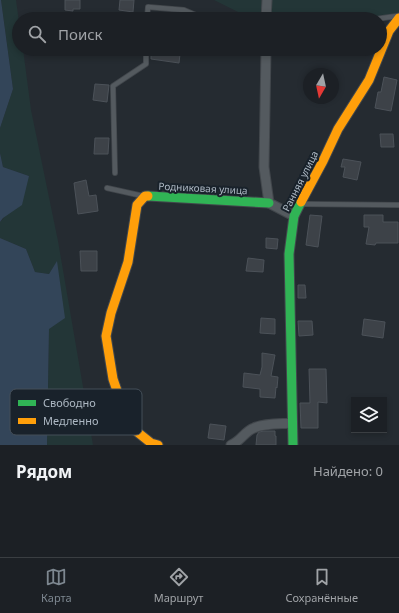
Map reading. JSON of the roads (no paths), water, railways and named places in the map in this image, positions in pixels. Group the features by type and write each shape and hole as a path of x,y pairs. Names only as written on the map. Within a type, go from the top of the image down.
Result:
{"street":[{"path":"266,12 267,0"},
{"name":"Ранняя улица","path":"387,36 399,17"},
{"path":"266,56 264,167 269,203 294,216"},
{"name":"Ранняя улица","path":"293,445 289,254 294,216 338,129 369,80 379,56"},
{"name":"Родниковая улица","path":"116,389 113,379 106,336 111,313 128,262 137,205 145,196 269,203"},
{"path":"231,445 236,443 253,428 292,423"},
{"name":"Родниковая улица","path":"141,435 151,443 158,445"}],"lane":[{"path":"148,12 148,7 184,10 188,12"},
{"path":"387,18 399,17"},
{"path":"115,173 113,86 146,64 146,56"},
{"path":"107,188 145,196"},
{"path":"300,204 399,205"}],"water":[{"path":"0,0 13,89 0,128"},
{"path":"0,153 3,167 29,176 22,205 3,218 0,222"},
{"path":"0,238 26,249 35,272 49,274 57,261 65,318 49,329 48,389 10,389 10,435 47,435 47,445 0,445"}]}
